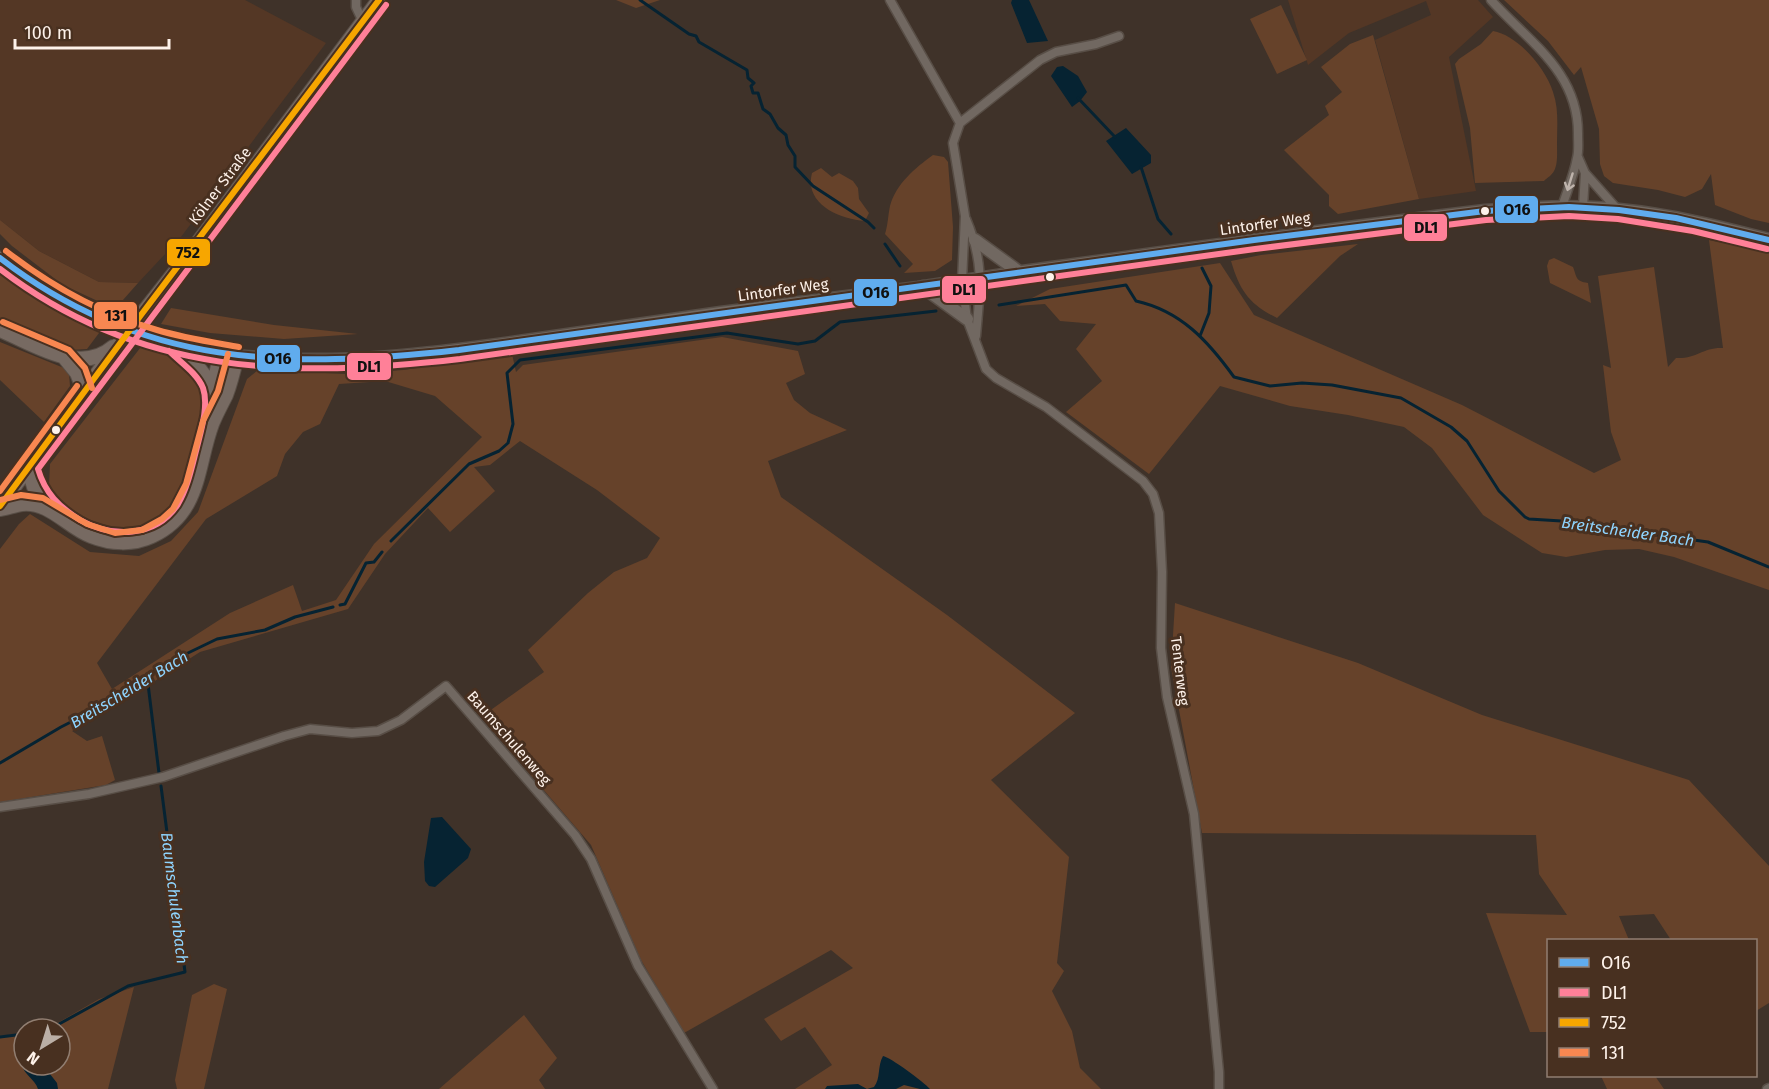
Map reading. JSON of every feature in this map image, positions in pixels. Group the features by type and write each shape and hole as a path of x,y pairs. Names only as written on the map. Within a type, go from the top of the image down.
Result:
{"main road":[{"name":"Kölner Straße","path":"0,508 124,337 193,249 379,0"},
{"name":"Lintorfer Weg","path":"0,258 43,289 79,309 111,324 175,345 237,356 344,359 446,352 804,301 1485,211 1563,207 1617,209 1666,216 1769,240"},
{"path":"975,240 1019,272"},
{"path":"922,287 967,318"},
{"path":"0,330 64,357 97,357 109,351 124,337"},
{"path":"175,345 203,373 213,387"},
{"path":"212,425 213,387 221,353"},
{"path":"0,508 22,504 46,508 83,533 103,541 127,543 146,539 164,531 181,515 191,496 212,425 226,394 237,356"},
{"path":"64,357 77,373 84,391"},
{"path":"28,467 34,487 46,508"}],"street":[{"path":"356,0 356,7 363,22"},
{"path":"890,0 960,123"},
{"path":"1491,0 1542,50 1560,74 1571,97 1578,120 1578,157 1563,207"},
{"path":"965,216 953,143 960,123 1040,60 1056,52 1096,44 1119,36"},
{"path":"1578,157 1585,173 1617,209"},
{"path":"1583,207 1585,173"},
{"name":"Tenterweg","path":"965,216 975,240 981,278 976,339"},
{"name":"Tenterweg","path":"965,216 962,281 967,318 983,362 990,374 1047,407 1117,461 1143,482 1156,503 1160,521 1162,572 1161,648 1167,697 1194,814 1220,1089"},
{"name":"Baumschulenweg","path":"0,807 88,794 163,777 310,729 352,733 378,731 400,720 446,686 575,835 591,859 638,966 713,1089"}],"shaded area":[{"path":"0,0 245,0 326,43 181,237 138,283 99,282 39,251 0,220"},
{"path":"616,0 660,0 636,8"},
{"path":"1288,0 1478,0 1493,17 1449,57 1476,191 1419,199 1375,40 1431,15 1426,1 1349,33 1308,65"},
{"path":"1504,0 1769,0 1769,223 1751,219 1715,205 1711,174 1702,189 1685,197 1613,183 1604,176 1600,164 1599,129 1581,67 1574,75 1548,41"},
{"path":"1281,5 1307,60 1277,74 1250,19"},
{"path":"1493,31 1512,39 1530,54 1544,73 1553,92 1557,118 1557,161 1553,172 1544,181 1475,183 1470,128 1455,64 1481,44"},
{"path":"1373,35 1419,199 1338,214 1329,206 1329,195 1284,150 1329,115 1325,106 1342,92 1321,67 1350,44"},
{"path":"933,155 944,157 948,162 953,227 952,260 935,271 904,273 913,264 885,234 890,206 901,184"},
{"path":"821,168 832,177 839,173 853,181 858,188 859,199 869,213 865,221 834,213 818,201 811,184 812,173"},
{"path":"0,220 39,251 99,282 138,283 115,309 63,285 12,246 0,234"},
{"path":"1709,240 1769,252 1769,590 1674,557 1639,549 1605,550 1566,557 1542,553 1483,515 1432,448 1404,427 1290,406 1220,386 1149,474 1066,412 1102,381 1076,349 1096,324 1060,321 1045,304 1016,306 1050,289 1220,263 1254,315 1462,405 1594,473 1621,460 1611,432 1603,365 1611,368 1598,276 1654,267 1668,367 1676,358 1723,348"},
{"path":"1358,244 1340,256 1277,318 1247,296 1238,281 1231,261 1261,255"},
{"path":"1554,258 1573,267 1579,280 1588,283 1591,303 1550,283 1547,266 1549,260"},
{"path":"0,274 49,305 102,329 87,349 70,350 0,319"},
{"path":"171,308 274,325 358,334 284,339 210,333 161,324"},
{"path":"722,337 798,351 805,374 786,383 794,400 810,413 847,430 768,461 781,497 947,615 1075,713 991,780 1069,857 1057,963 1064,971 1052,991 1072,1031 1080,1068 1101,1089 795,1089 832,1065 805,1027 781,1041 764,1019 853,968 831,950 684,1033 641,960 591,845 481,717 544,672 528,650 588,593 614,572 647,558 660,538 597,490 520,441 490,465 474,467 495,491 450,532 428,508 385,554 348,609 200,652 72,731 87,741 102,736 115,780 106,785 0,802 0,549 19,524 30,514 90,552 139,556 171,541 198,512 247,379 258,370 347,374 403,370 512,354 516,372 523,365","holes":["385,381 435,396 482,437 374,544 336,600 302,611 293,585 230,613 112,689 97,663 206,519 277,476 285,454 303,432 320,424 339,384"]},
{"path":"0,342 64,368 69,374 70,386 44,422 0,380"},
{"path":"144,343 189,368 201,384 205,404 181,486 170,509 152,526 123,531 89,523 55,499 49,486 50,464"},
{"path":"1175,603 1358,663 1482,715 1689,780 1769,866 1769,1003 1757,1010 1757,939 1670,939 1654,914 1619,916 1629,939 1547,939 1547,1032 1530,1032 1486,913 1567,915 1539,874 1536,835 1202,833 1171,667"},
{"path":"214,984 227,989 204,1089 177,1089 175,1080 192,995"},
{"path":"134,987 108,1089 0,1089 0,1036 12,1034 12,1077 72,1077 72,1017 68,1017 99,999"},
{"path":"524,1015 557,1058 539,1080 545,1089 439,1089"},
{"path":"1601,1077 1656,1077 1664,1089 1607,1089"}],"water":[{"path":"1012,0 1029,0 1048,41 1027,43 1011,3"},
{"path":"1063,66 1078,76 1087,92 1072,107 1051,76 1057,67"},
{"path":"1126,128 1151,155 1151,163 1132,174 1106,141"},
{"path":"442,817 471,849 468,858 435,887 429,886 425,881 424,862 431,818"},
{"path":"883,1056 907,1070 930,1089 904,1085 896,1089 867,1089 876,1084"},
{"path":"30,1077 52,1077 58,1089 38,1089"},
{"path":"858,1084 867,1089 825,1089 827,1086"}],"waterway":[{"path":"640,0 689,34 696,36 699,42 747,70 748,78 754,83 751,86 753,93 758,93 763,109 770,114 778,128 786,135 788,145 795,156 795,167 813,186 874,228"},
{"path":"1078,98 1115,137"},
{"path":"1141,167 1158,219 1171,234"},
{"path":"885,244 900,266"},
{"path":"1200,336 1209,313 1211,286 1202,268"},
{"name":"Breitscheider Bach","path":"999,305 1126,285 1136,301 1167,312 1192,329 1214,351 1234,377 1270,386 1302,383 1332,385 1401,398 1451,427 1467,441 1499,491 1529,519 1594,523 1708,542 1769,567"},
{"name":"Breitscheider Bach","path":"391,541 469,464 499,451 508,443 513,424 507,373 520,360 727,333 798,344 815,341 840,322 936,311"},
{"name":"Breitscheider Bach","path":"340,605 345,604 366,563 374,562 382,552"},
{"name":"Breitscheider Bach","path":"0,763 61,727 116,699 163,665 217,639 265,630 295,617 333,607"},
{"name":"Baumschulenbach","path":"147,676 159,773"},
{"name":"Baumschulenbach","path":"72,1017 128,986 185,972 161,786"},
{"name":"Baumschulenbach","path":"0,1037 12,1036"}],"transit line":[{"name":"752","path":"0,506 379,0"},
{"name":"DL1","path":"169,351 197,377 205,395 202,426 189,476 178,504 169,515 146,529 119,532 92,526 80,520 54,499 38,469 386,5"},
{"name":"O16","path":"0,258 53,294 108,321 163,340 219,352 276,358 335,359 459,350 1254,240 1485,211 1569,207 1619,210 1676,218 1769,240"},
{"name":"DL1","path":"0,269 53,305 107,331 163,350 220,362 278,367 337,368 460,359 1255,249 1486,220 1569,216 1618,219 1693,231 1767,249"},
{"name":"131","path":"6,251 77,298 116,316 167,333 239,347"},
{"name":"131","path":"3,322 69,350 85,368 92,388"},
{"name":"131","path":"0,500 21,495 43,498 87,524 115,533 142,530 162,519 173,509 186,484 203,421 218,391 228,354"},
{"name":"131","path":"0,491 77,386"}]}
